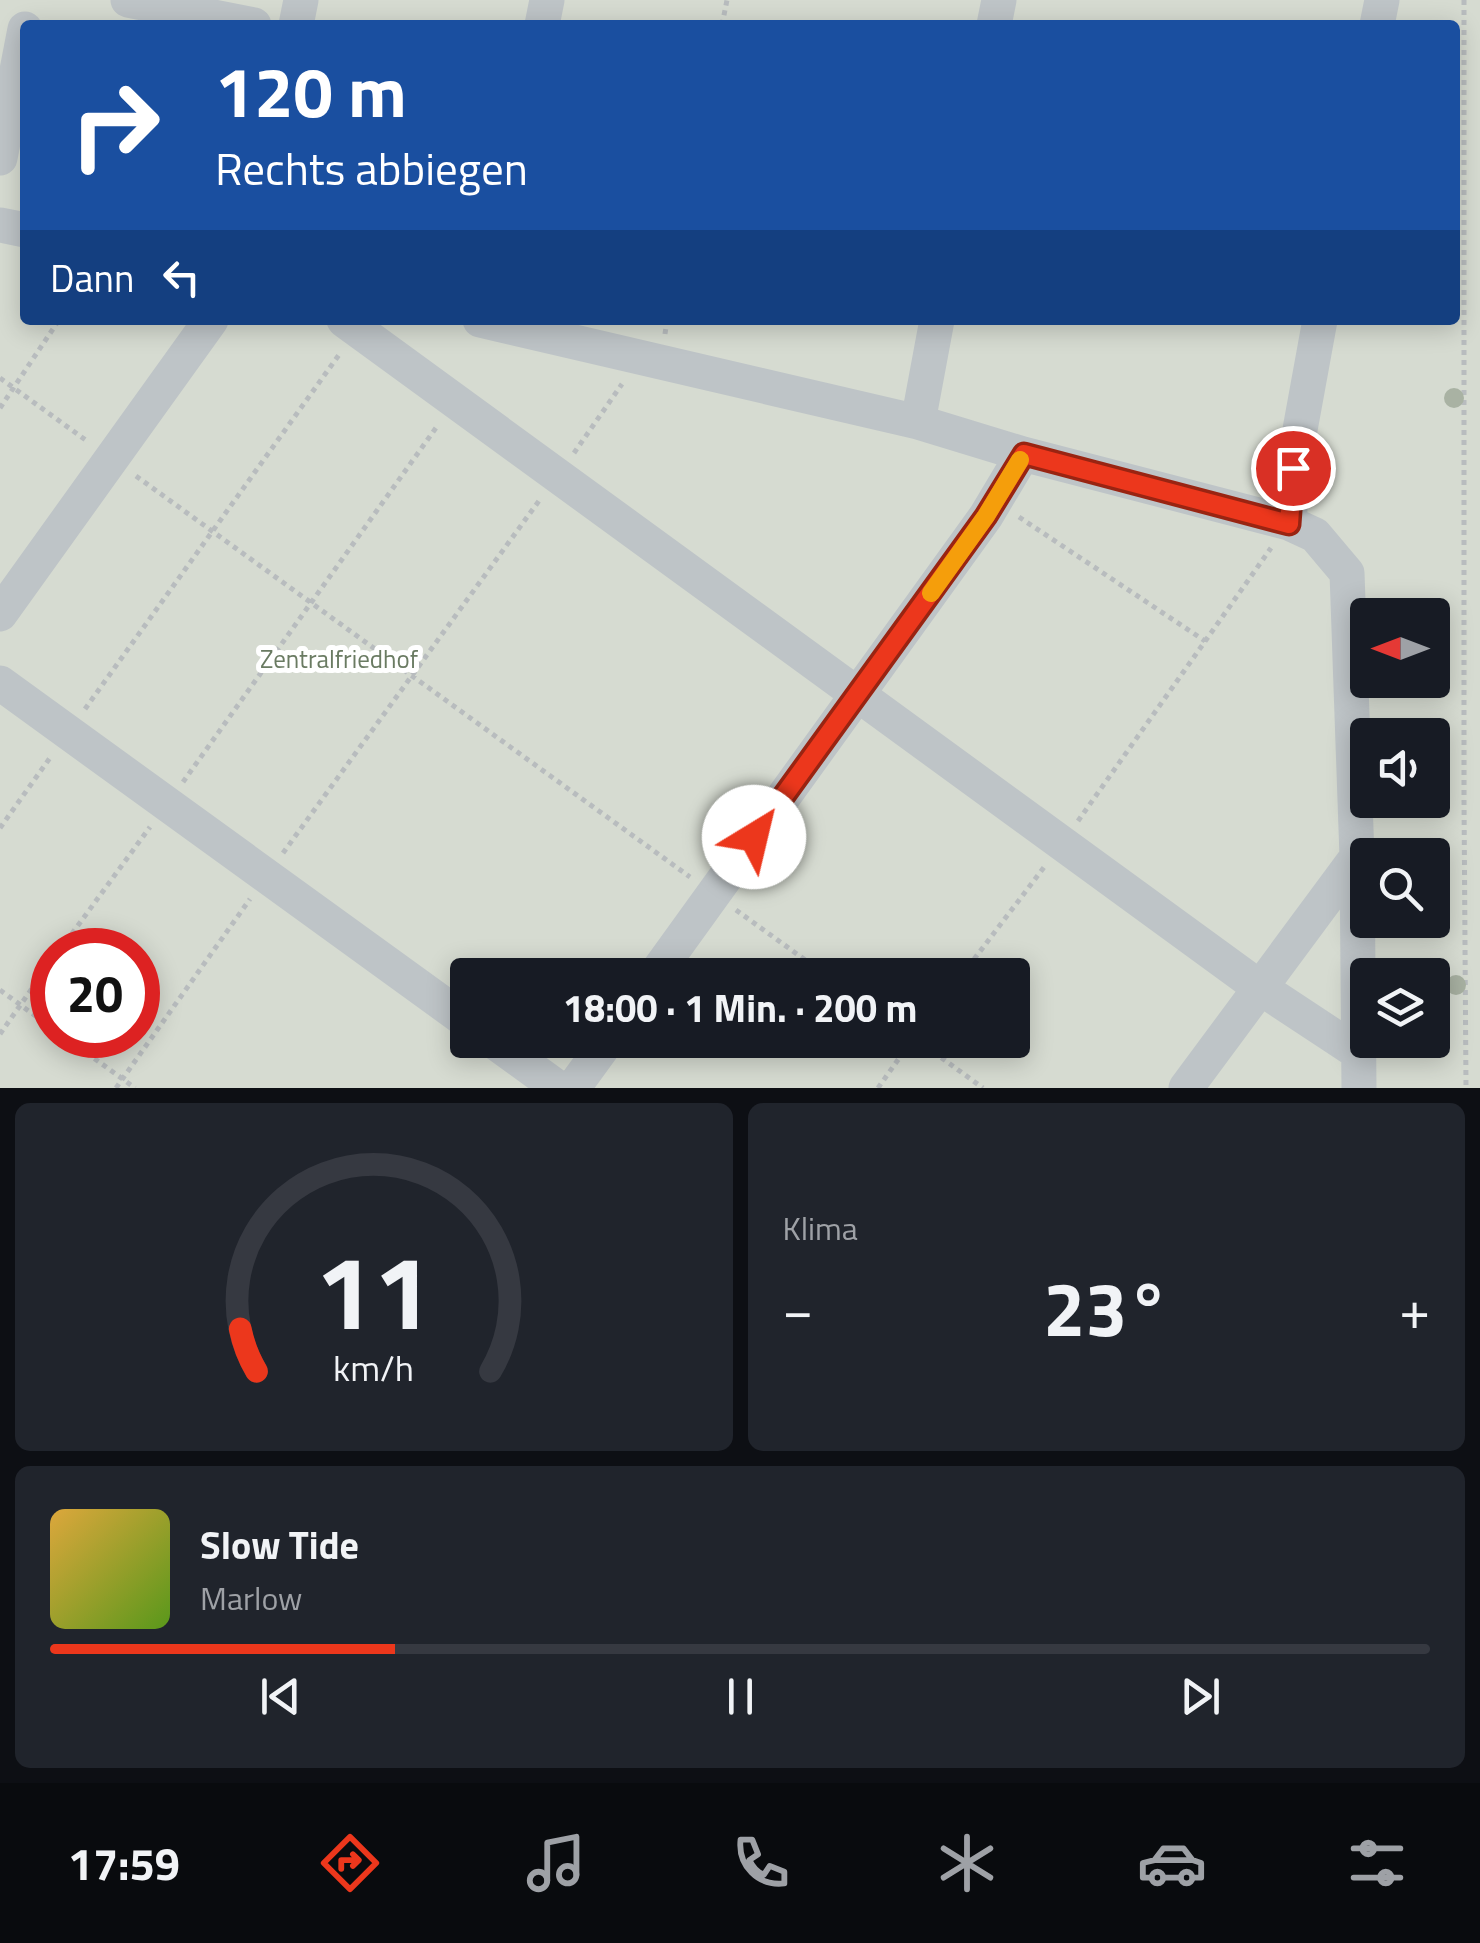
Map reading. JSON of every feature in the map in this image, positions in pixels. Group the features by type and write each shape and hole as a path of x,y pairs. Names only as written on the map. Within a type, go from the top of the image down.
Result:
{"lane":[{"path":"128,0 229,20"},
{"path":"0,158 20,53"},
{"path":"0,614 207,325"},
{"path":"351,325 1259,987 1359,1071"},
{"path":"503,325 918,422 1289,524 1315,535 1347,573 1357,838"},
{"path":"918,422 936,325"},
{"path":"1289,524 1293,468 1319,325"},
{"path":"667,958 995,502 1024,454"},
{"path":"0,683 450,1009"},
{"path":"1186,1088 1350,867"},
{"path":"1358,938 1359,1071"},
{"path":"517,1058 558,1088"},
{"path":"573,1088 595,1058"}],"path":[{"path":"1464,0 1466,1088"},
{"path":"0,408 56,325"},
{"path":"0,828 212,530 351,325"},
{"path":"116,1088 642,358"},
{"path":"0,378 802,958"},
{"path":"76,928 455,401"},
{"path":"995,502 1206,641"},
{"path":"975,958 1062,844 1289,524"},
{"path":"0,990 30,1012"},
{"path":"0,1034 30,990"},
{"path":"93,1058 135,1088"},
{"path":"878,1088 900,1058"},
{"path":"940,1058 983,1088"}],"green space":[{"name":"Zentralfriedhof","path":"0,0 1480,0 1480,1088 0,1088"}],"slow traffic":[{"path":"931,593 1020,460"}],"route":[{"path":"754,837 986,516 1024,454 1289,524 1293,468"}]}
